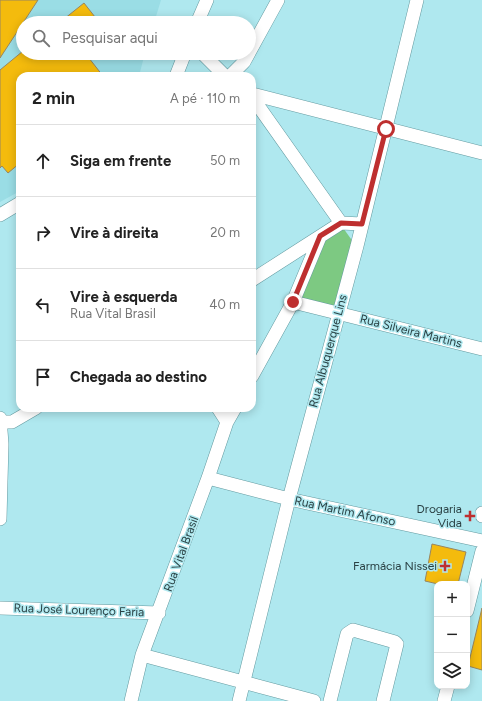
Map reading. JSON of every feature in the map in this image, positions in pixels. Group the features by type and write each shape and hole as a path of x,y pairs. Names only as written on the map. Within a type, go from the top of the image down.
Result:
{"street":[{"path":"201,16 207,0"},
{"path":"256,40 278,0"},
{"name":"Rua Albuquerque Lins","path":"239,701 242,683 289,499 362,224 417,0"},
{"path":"178,72 182,60"},
{"path":"209,60 221,72"},
{"path":"234,72 245,60"},
{"path":"256,97 482,153"},
{"path":"256,102 341,223"},
{"path":"0,215 16,205"},
{"path":"256,277 341,223 362,224"},
{"path":"256,369 293,302 320,236"},
{"name":"Rua Silveira Martins","path":"293,302 482,349"},
{"path":"0,519 2,444 0,420 12,422 29,412"},
{"path":"221,412 227,422"},
{"name":"Rua Vital Brasil","path":"131,701 142,655 159,613 227,422 233,412"},
{"name":"Rua Martim Afonso","path":"208,478 289,499 482,541"},
{"path":"470,598 482,551"},
{"name":"Rua José Lourenço Faria","path":"0,608 159,613"},
{"path":"330,701 347,634 353,630 395,642 396,644 383,701"},
{"path":"142,655 242,683 314,701"},
{"path":"444,701 447,689"}],"shaded area":[{"path":"0,0 161,0 156,16 16,16 16,60 143,60 140,72 16,72 16,193 0,202"}],"green space":[{"path":"341,225 356,246 337,312 296,302 319,241"}],"building":[{"path":"0,0 38,0 28,16 16,16 16,34 0,58"},
{"path":"84,3 94,16 68,16"},
{"path":"16,57 16,60 90,60 100,72 16,72 16,166 8,173 2,166 0,168 0,70"},
{"name":"Farmácia Nissei","path":"432,544 466,552 459,581 434,581 434,583 425,581"},
{"path":"482,608 482,670 470,667 470,658"}],"place":[{"name":"Drogaria Vida","path":"470,516"},
{"name":"Farmácia Nissei","path":"445,566"}],"route":[{"path":"293,302 320,236 341,223 362,224 386,129"}]}
